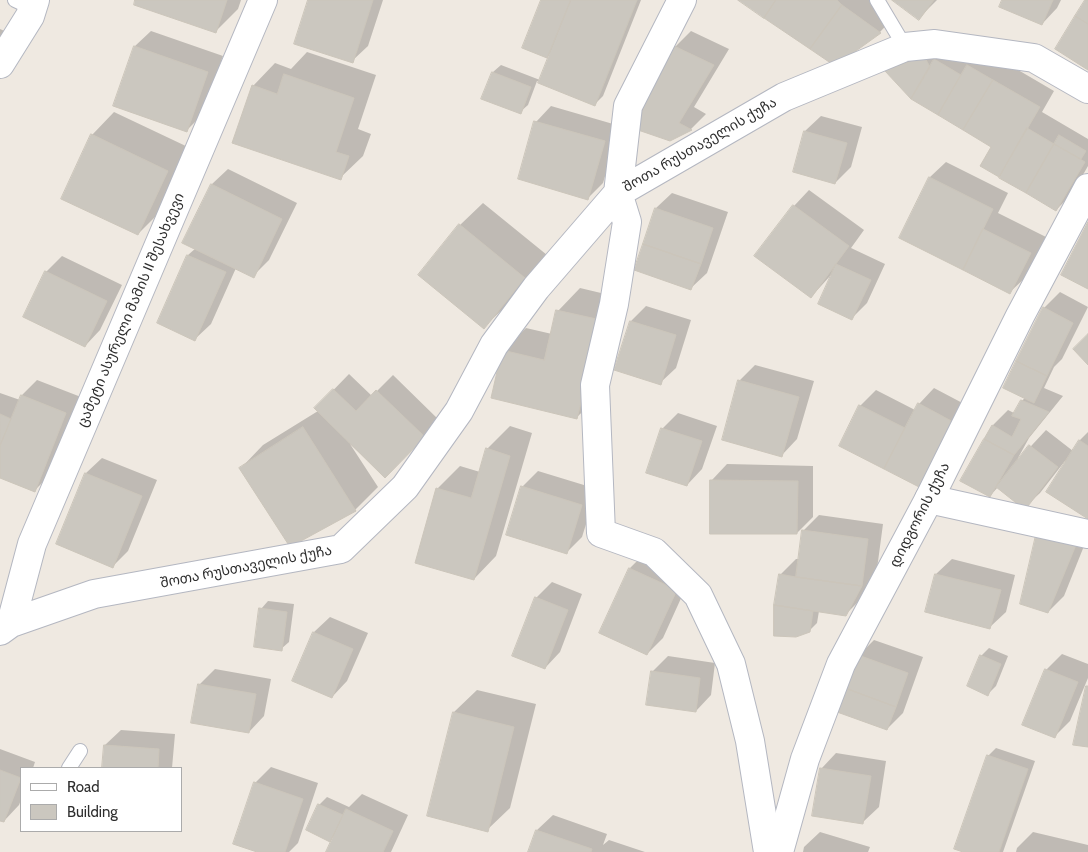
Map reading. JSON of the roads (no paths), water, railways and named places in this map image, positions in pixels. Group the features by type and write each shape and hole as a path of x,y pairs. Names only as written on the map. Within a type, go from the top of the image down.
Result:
{"street":[{"name":"ცამეტი ასურელი მამის II შესახვევი","path":"5,627 32,544 263,0"},
{"path":"682,0 628,106 618,193 627,222 614,304 596,385 601,533 654,552 698,595 731,664 750,741 768,852"},
{"path":"0,64 30,16 27,3"},
{"name":"შოთა რუსთაველის ქუჩა","path":"5,627 94,594 341,549 405,487 459,411 494,345 536,288 618,193 784,97 905,47 935,44 1034,58 1088,90"},
{"name":"დიდგორის ქუჩა","path":"779,852 805,759 842,664 929,499 1020,316 1088,188"},
{"path":"929,499 1088,534"}],"lane":[{"path":"877,0 905,47"},
{"path":"69,767 80,751"}]}
